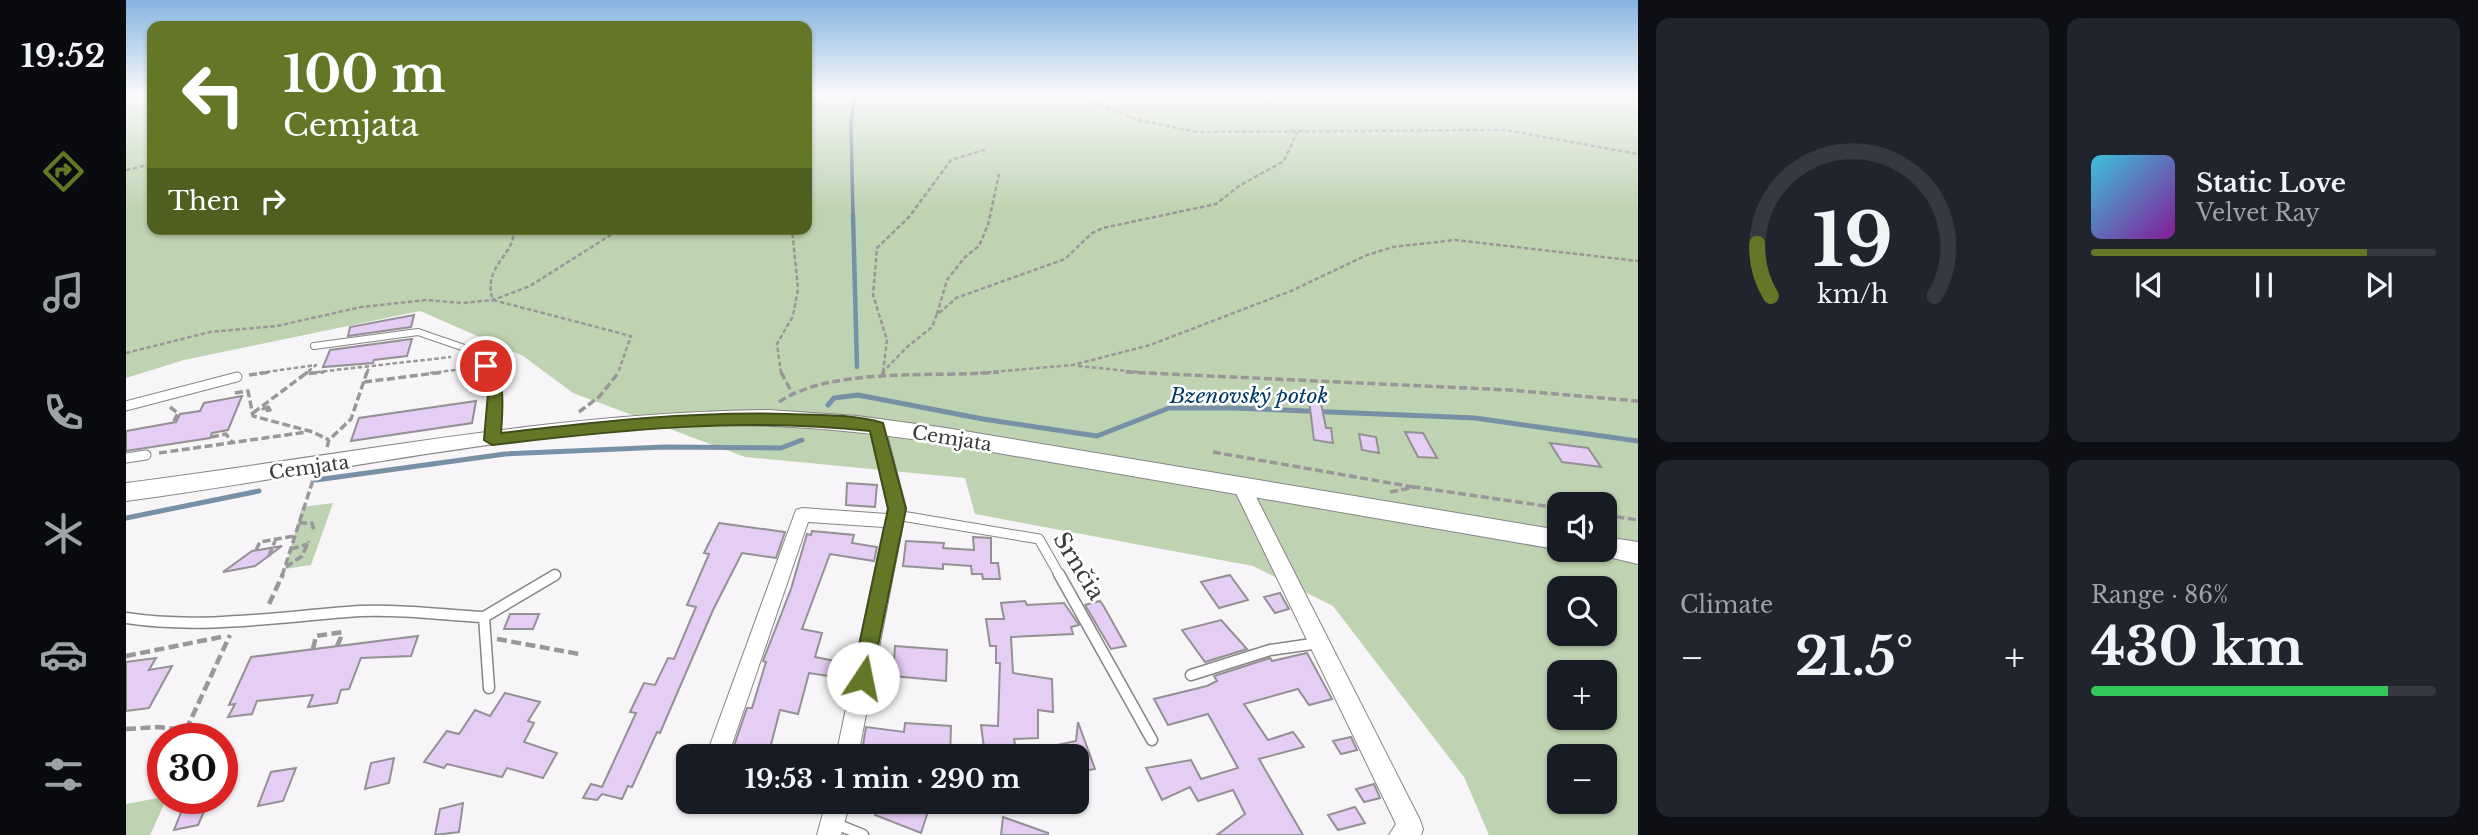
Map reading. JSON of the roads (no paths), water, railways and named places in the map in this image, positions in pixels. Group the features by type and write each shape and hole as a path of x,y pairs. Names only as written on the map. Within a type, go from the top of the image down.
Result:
{"main road":[{"name":"Cemjata","path":"126,492 318,470 550,431 648,422 768,418 877,427 1547,538"},
{"path":"1617,549 1638,553"}],"street":[{"path":"849,744 897,509 877,427"},
{"path":"1242,487 1411,829 1401,835"},
{"name":"Srnčia","path":"721,744 802,515 895,518"}],"lane":[{"path":"314,346 418,332 479,353 496,393 492,440"},
{"path":"126,406 186,388 237,377"},
{"path":"126,458 146,455"},
{"name":"Srnčia","path":"895,518 1039,539 1152,740"},
{"path":"126,618 152,622 245,620 352,612 484,617 555,575"},
{"path":"484,617 489,688"},
{"path":"1191,675 1270,650 1319,643"},
{"path":"833,820 863,835"}],"waterway":[{"path":"851,133 853,216"},
{"path":"853,215 857,367"},
{"name":"Bzenovský potok","path":"828,405 834,398 858,395 983,419 1097,436 1169,408 1233,408 1475,418 1638,441"},
{"name":"Bzenovský potok","path":"316,480 505,454 665,447 781,448 802,440"},
{"name":"Bzenovský potok","path":"126,518 259,491"}]}
